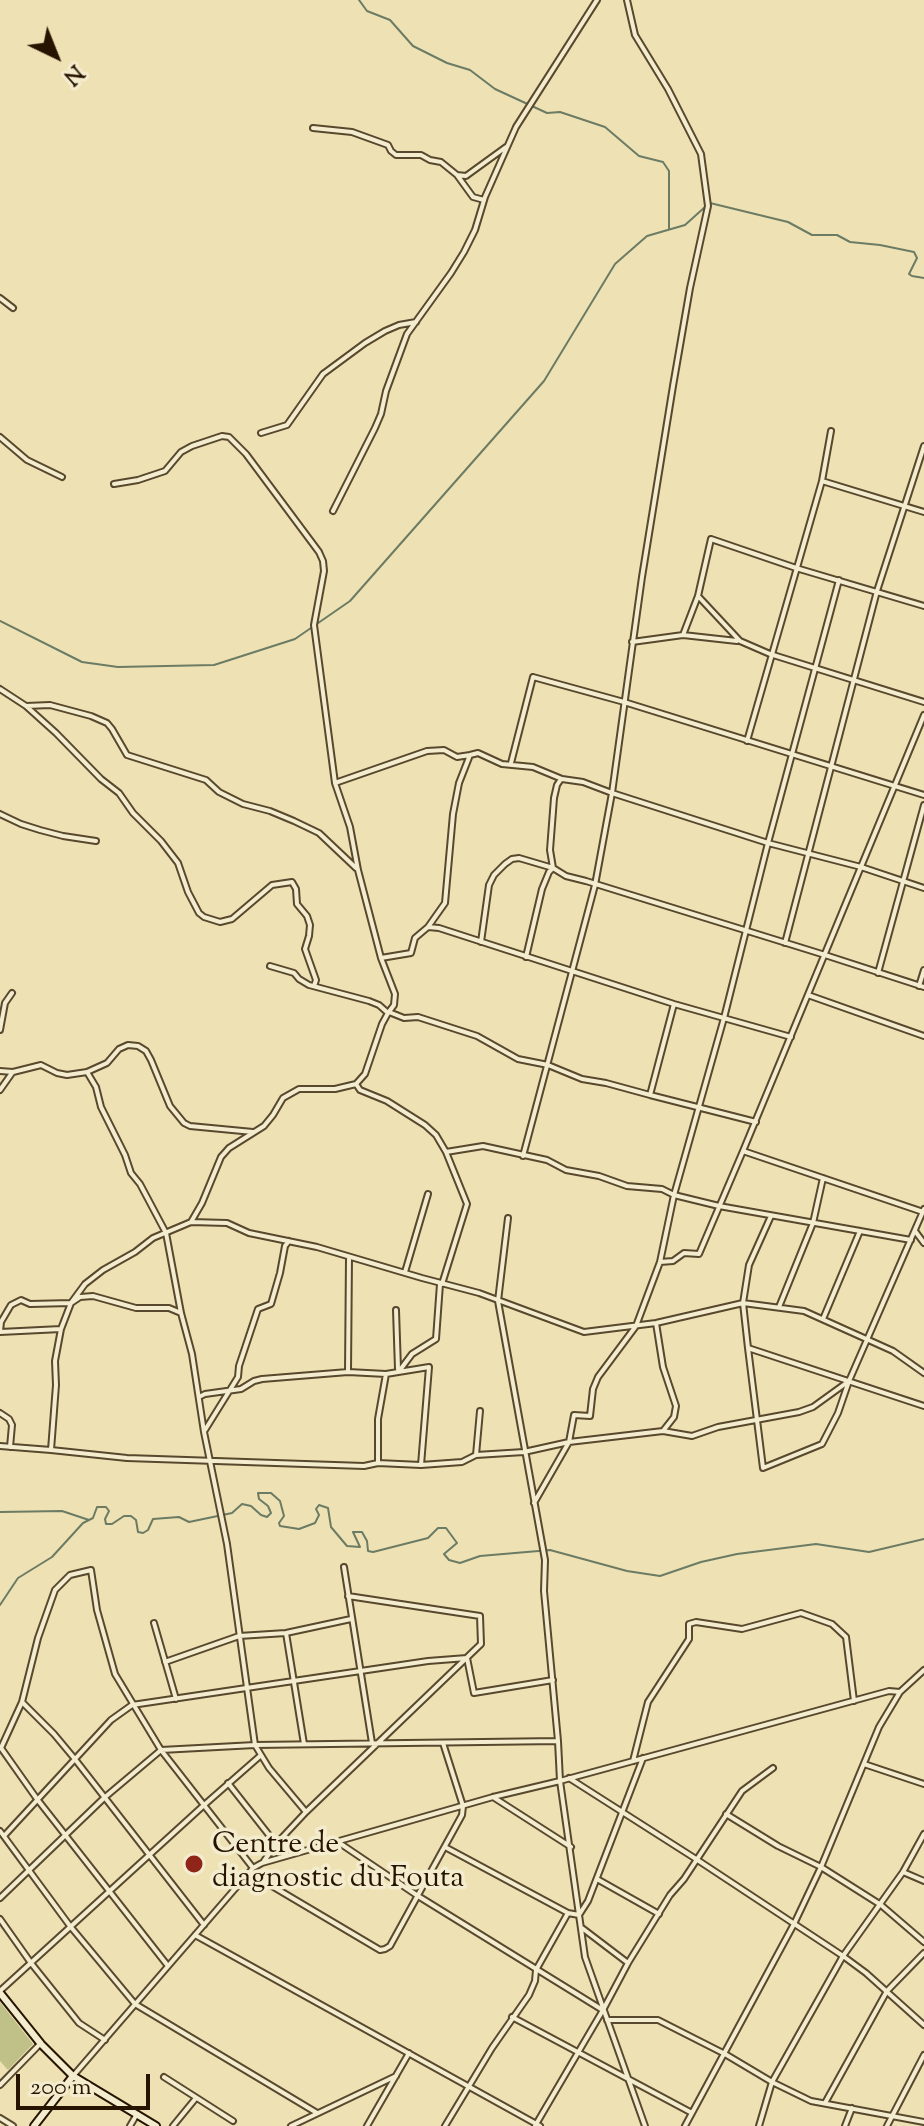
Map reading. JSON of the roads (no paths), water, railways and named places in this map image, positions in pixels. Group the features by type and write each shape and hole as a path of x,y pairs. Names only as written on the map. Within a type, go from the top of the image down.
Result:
{"street":[{"path":"333,511 375,428 407,334 464,252 516,127 597,0"},
{"path":"523,1156 595,885 612,793 632,642 675,372 708,206 701,154 668,89 635,35 627,0"},
{"path":"313,128 352,132 388,145 396,155 421,155 441,162 457,175 473,197 484,200"},
{"path":"457,175 466,176 474,172 507,146"},
{"path":"0,298 13,308"},
{"path":"261,433 287,425 323,374 365,343 399,325 416,322"},
{"path":"747,741 822,481 831,431"},
{"path":"114,484 165,471 181,452 222,436 229,437 246,454 319,552 324,571 314,625 335,783 350,827 381,958 395,994 394,1005 382,1024 365,1074 356,1084 335,1089 299,1089 283,1098 273,1115 256,1132 229,1148 221,1157 191,1222"},
{"path":"0,437 27,460 62,477"},
{"path":"785,943 877,591 924,446"},
{"path":"822,481 924,512"},
{"path":"683,635 698,596 711,539 924,606"},
{"path":"534,1503 569,1442 574,1415 590,1416 593,1389 598,1377 636,1326 660,1262 674,1195 724,1018 839,580"},
{"path":"698,596 740,641"},
{"path":"632,642 683,635 740,641 770,654 924,702"},
{"path":"511,763 533,677 924,795"},
{"path":"0,689 26,706 119,793 178,863 193,903 204,917 220,922 232,919 272,885 292,882 297,904 310,925 305,949 316,980 314,986"},
{"path":"26,706 50,705 107,723 127,755 206,780 219,792 243,804 270,811 319,833 358,870"},
{"path":"660,1262 673,1261 684,1253 699,1254 924,715"},
{"path":"335,783 427,751 444,750 457,757 478,753 502,764 533,767 562,779 583,782 768,843 861,867 924,888"},
{"path":"381,958 411,953 415,938 428,927 445,903 453,814 459,783 470,755"},
{"path":"553,868 550,850 554,798 562,779"},
{"path":"878,973 924,805"},
{"path":"0,814 40,830 96,841"},
{"path":"481,942 489,885 505,864 519,858 553,868 566,876 922,987 924,970"},
{"path":"526,957 542,889 553,868"},
{"path":"428,927 791,1037"},
{"path":"270,966 294,973 314,986 369,1001 389,1013 404,1018 418,1017 477,1036 518,1059 548,1065 582,1079 756,1122"},
{"path":"0,1030 5,1003 12,993"},
{"path":"808,995 924,1036"},
{"path":"650,1095 674,1004"},
{"path":"0,1071 13,1072 41,1065 67,1075 87,1072 107,1063 119,1049 128,1045 138,1046 146,1051 170,1106 184,1123 256,1132"},
{"path":"0,1090 13,1072"},
{"path":"87,1072 131,1173 166,1233 227,1544 255,1745 260,1756 306,1812"},
{"path":"356,1084 360,1090 387,1101 436,1135 467,1204 441,1283 436,1339 412,1354 398,1372"},
{"path":"446,1152 483,1146 547,1160 566,1170 599,1176 627,1186 662,1189 719,1206 911,1240"},
{"path":"743,1151 923,1211 822,1444 763,1468 743,1303 749,1265 772,1216"},
{"path":"779,1307 813,1223 823,1178"},
{"path":"405,1272 428,1194"},
{"path":"508,1218 498,1301 545,1560 544,1591 560,1781 585,1957 645,2126"},
{"path":"51,1450 56,1385 54,1371 61,1329 71,1303 85,1284 103,1270 153,1238 191,1222 227,1223 249,1233 317,1247 479,1293 584,1332 656,1323 743,1303 804,1311 893,1351 924,1373"},
{"path":"823,1319 860,1231"},
{"path":"915,1231 924,1243"},
{"path":"204,1432 238,1377 258,1309 271,1304 285,1246 289,1241"},
{"path":"348,1372 349,1257"},
{"path":"61,1329 0,1331 1,1322 11,1305 21,1300 30,1304 71,1303 80,1297 93,1296 136,1308 169,1308 181,1313"},
{"path":"396,1310 398,1372"},
{"path":"656,1323 663,1367 676,1406 674,1417 663,1431"},
{"path":"748,1348 924,1406"},
{"path":"199,1397 241,1389 262,1379 348,1372 386,1374 429,1367 421,1465"},
{"path":"378,1463 378,1419 386,1374"},
{"path":"0,1446 127,1458 364,1466 378,1463 421,1465 462,1462 476,1455 524,1452 569,1442 663,1431 692,1436 718,1427 799,1412 813,1407 849,1381"},
{"path":"476,1455 480,1411"},
{"path":"0,1413 12,1425 10,1447"},
{"path":"344,1567 374,1744"},
{"path":"168,1966 37,1799 1,1748 22,1702 38,1638 55,1590 70,1575 91,1570 97,1610 115,1674 161,1750 251,1871 380,1950 390,1946 462,1815 463,1806 443,1743"},
{"path":"34,2126 73,2076 276,1844 374,1744 481,1644 480,1616 348,1596"},
{"path":"633,1761 648,1702 689,1639 689,1624 696,1622 742,1629 801,1613 832,1624 846,1637 854,1701"},
{"path":"165,1662 239,1636 286,1633 351,1619"},
{"path":"154,1623 176,1699"},
{"path":"286,1633 304,1744"},
{"path":"467,1658 474,1693 553,1680"},
{"path":"317,2113 135,2004 70,1926 2,1834 111,1720 132,1705 361,1670 467,1658"},
{"path":"685,2126 794,1924 879,1727 900,1692 924,1670"},
{"path":"262,1863 493,1797 889,1691 900,1692"},
{"path":"22,1702 74,1758 204,1925"},
{"path":"0,1898 104,1798 161,1750 255,1745 558,1741"},
{"path":"156,2126 73,2076 41,2044 0,1992 260,1756"},
{"path":"579,1915 597,1879 643,1758"},
{"path":"864,1764 924,1784"},
{"path":"195,1935 537,2125 628,1963 675,1888 742,1791 773,1768"},
{"path":"569,1778 843,1956 924,2025"},
{"path":"228,1783 276,1844"},
{"path":"493,1797 571,1847"},
{"path":"726,1814 881,1905 924,1942"},
{"path":"759,2126 772,2082 843,1956 903,1872 924,1834"},
{"path":"337,1841 418,1896 603,2010"},
{"path":"445,1847 568,1913 579,1915"},
{"path":"903,1872 924,1881"},
{"path":"597,1879 659,1914"},
{"path":"445,2126 512,2017 529,1995 536,1970 568,1913"},
{"path":"0,1919 79,2023 105,2040"},
{"path":"581,1927 628,1963"},
{"path":"825,2103 887,1991 924,1953"},
{"path":"512,2017 692,2113"},
{"path":"607,2020 658,2020 811,2101 924,2122"},
{"path":"0,2085 41,2044"},
{"path":"367,2126 409,2053"},
{"path":"887,2126 924,2055"},
{"path":"291,2126 396,2076"},
{"path":"164,2077 233,2121"},
{"path":"173,2126 196,2098"},
{"path":"845,2126 852,2108"},
{"path":"130,2126 137,2114"},
{"path":"0,2118 13,2126"}],"waterway":[{"path":"359,0 367,11 390,20 413,46 447,63 470,70 495,89 547,113 560,112 605,127 639,156 663,162 669,171 669,229"},
{"path":"710,203 788,222 812,235 837,235 850,242 914,252 917,258 909,274 924,278"},
{"path":"0,621 82,662 118,667 214,665 295,639 350,601 544,381 615,264 647,236 685,225 705,207"},
{"path":"0,1605 18,1578 52,1557 83,1523 93,1518 97,1507 106,1507 109,1511 106,1524 131,1516 136,1520 138,1532 143,1533 153,1519 179,1517 189,1522 232,1513 242,1504 267,1517 271,1513 259,1499 258,1493 271,1493 280,1501 284,1516 280,1526 299,1529 315,1523 319,1505 328,1508 331,1527 347,1546 360,1547 353,1532 362,1532 368,1551 373,1552 428,1538 438,1528 446,1528 457,1543 444,1554 449,1560 460,1563 480,1556 550,1550 627,1571 660,1576 737,1554 816,1544 869,1552 924,1539"},
{"path":"0,1512 62,1511 89,1520"}],"place":[{"name":"Centre de diagnostic du Fouta","path":"194,1864"}]}
